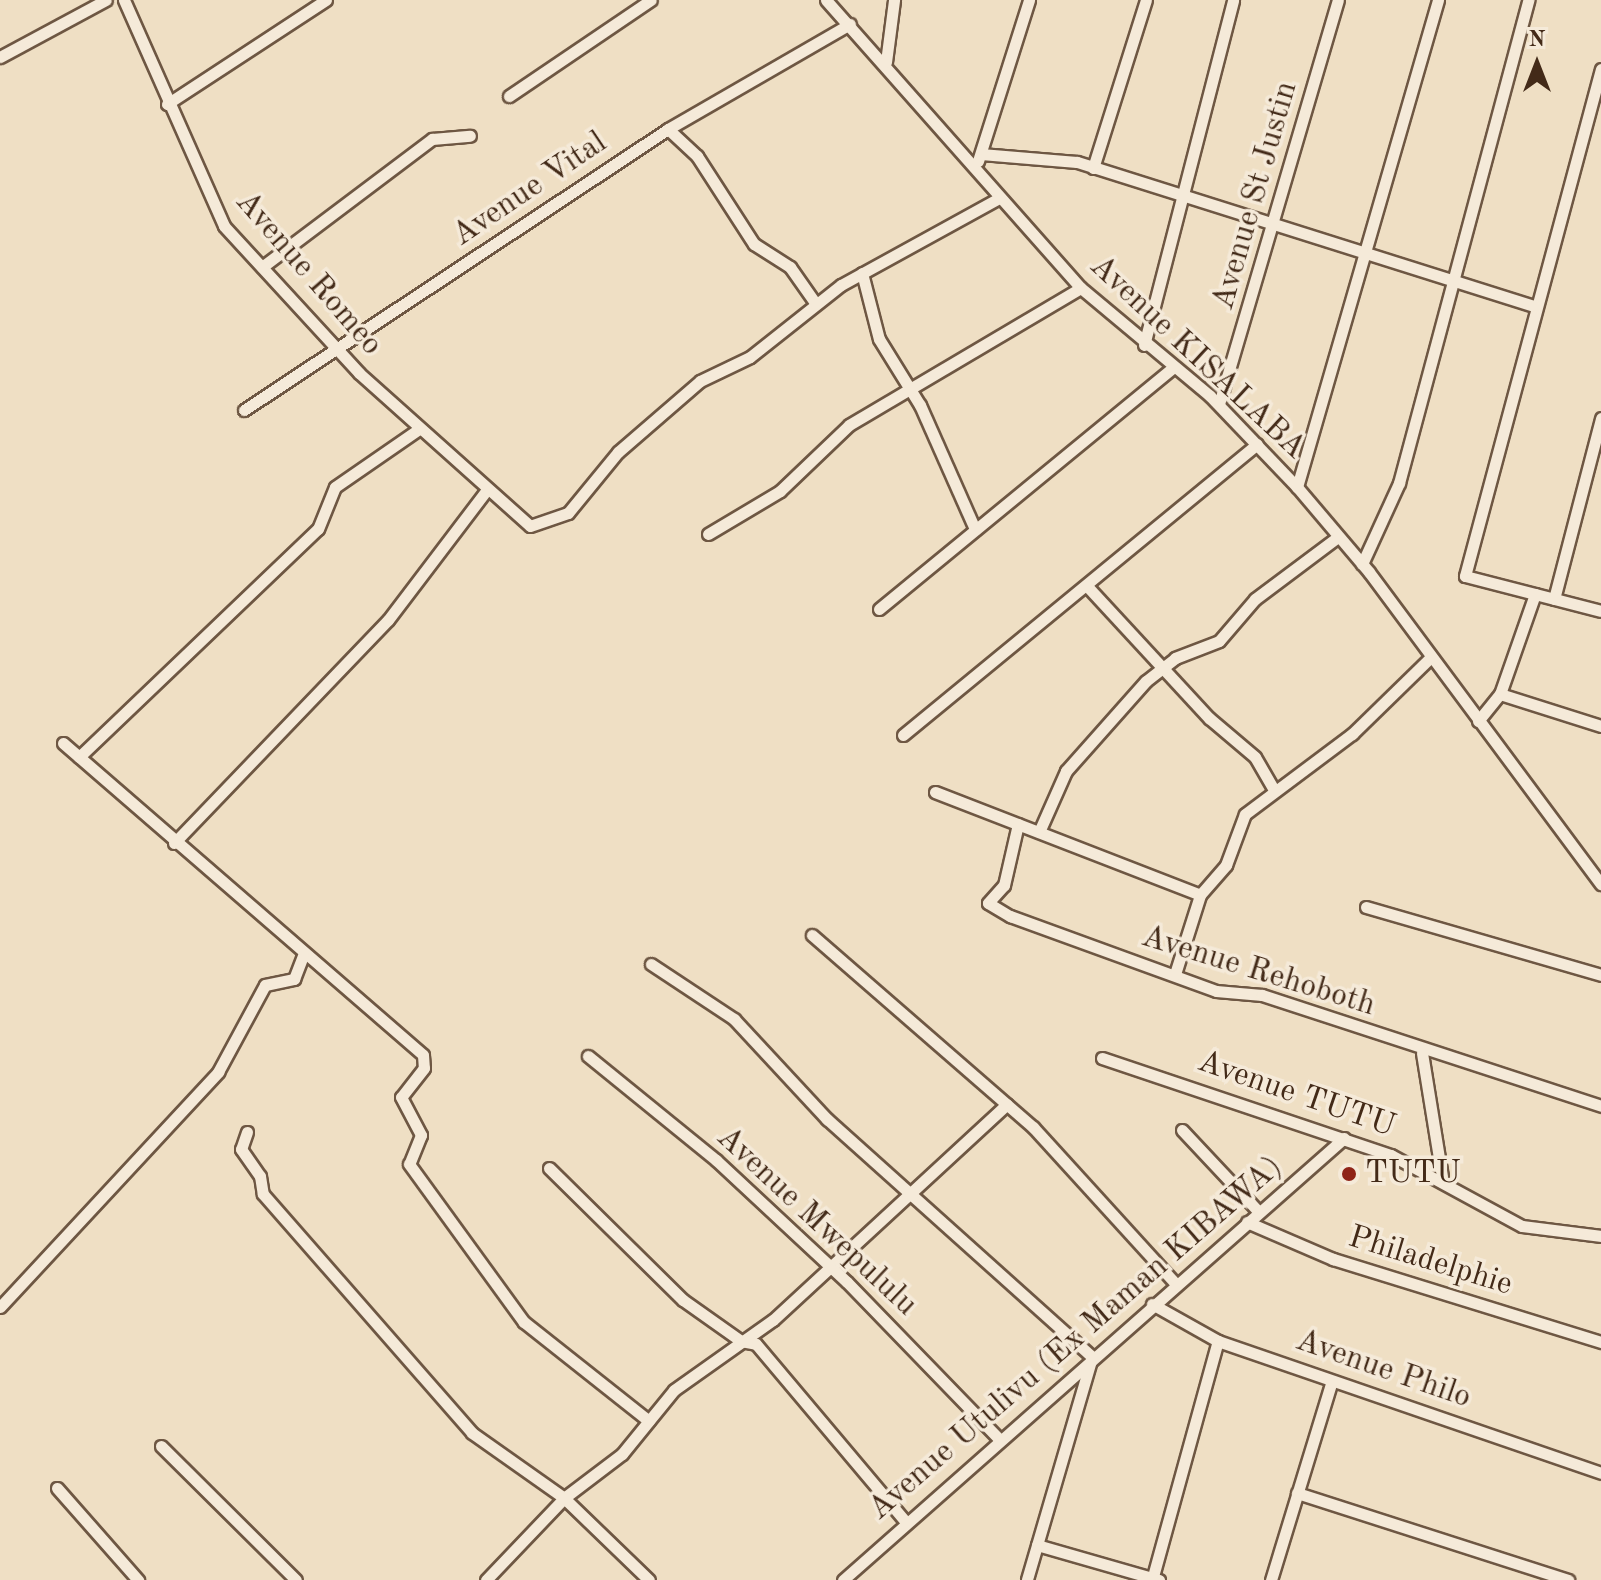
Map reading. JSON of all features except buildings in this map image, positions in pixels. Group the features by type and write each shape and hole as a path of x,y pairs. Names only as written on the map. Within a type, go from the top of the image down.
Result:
{"street":[{"path":"0,57 106,0"},
{"name":"Avenue Romeo","path":"124,0 167,104 224,226 339,350 419,429 486,491 530,526 568,513 639,431 816,304"},
{"path":"167,104 326,0"},
{"path":"509,96 651,0"},
{"name":"Avenue KISALABA","path":"826,0 886,63 999,198 1081,288 1144,345 1219,404 1297,487 1362,564 1601,884"},
{"path":"886,63 894,0"},
{"path":"975,169 1029,0"},
{"path":"1093,168 1146,0"},
{"path":"1144,345 1233,0"},
{"name":"Avenue St Justin","path":"1219,404 1277,226 1338,0"},
{"path":"1297,487 1438,0"},
{"path":"1362,564 1399,483 1528,0"},
{"name":"Avenue Vital","path":"244,410 339,350 668,129 850,24"},
{"path":"1601,69 1465,576 1601,611"},
{"path":"668,129 697,156 754,244 790,267 816,304 862,273 999,198"},
{"path":"262,267 432,139 470,136"},
{"path":"981,154 1093,168 1181,198 1366,250 1452,285 1536,307"},
{"path":"862,273 879,339 909,387 975,529"},
{"path":"708,534 780,491 825,442 909,387 1081,288"},
{"path":"879,609 1172,368"},
{"path":"1554,599 1601,418"},
{"path":"79,757 318,529 335,487 419,429"},
{"path":"903,735 1257,444"},
{"path":"174,843 388,620 486,491"},
{"path":"1039,832 1066,771 1164,670 1219,641 1255,599 1338,537"},
{"path":"1087,586 1164,670 1255,757 1275,791"},
{"path":"1478,721 1500,694 1535,594"},
{"path":"1175,974 1200,895 1226,865 1245,814 1352,734 1431,657"},
{"path":"1500,694 1601,726"},
{"path":"63,743 303,956 423,1055 424,1068 401,1097 421,1135 409,1164 484,1272 558,1355 649,1421"},
{"path":"935,792 1200,895"},
{"name":"Avenue Rehoboth","path":"1018,824 1004,885 988,903 1216,991 1262,995 1422,1053 1601,1106"},
{"path":"1366,907 1601,975"},
{"path":"812,935 1007,1104 1174,1282"},
{"path":"0,1307 218,1072 265,985 294,979 303,956"},
{"path":"651,964 734,1019 912,1197 1092,1357 1027,1580"},
{"path":"1422,1053 1442,1176"},
{"name":"Avenue Mwepululu","path":"588,1056 716,1160 998,1438"},
{"name":"Avenue TUTU","path":"1102,1058 1344,1138 1442,1176 1480,1206 1522,1226 1601,1236"},
{"path":"486,1580 564,1498 622,1454 674,1390 741,1341 828,1270 912,1197 1007,1104"},
{"path":"1182,1130 1259,1212"},
{"path":"247,1132 241,1149 260,1176 263,1194 472,1433 564,1498 649,1580"},
{"name":"Avenue Utulivu (Ex Maman KIBAWA)","path":"843,1580 1174,1282 1344,1138"},
{"path":"549,1168 683,1300 741,1341 756,1344 777,1365 906,1522"},
{"name":"Philadelphie","path":"1247,1222 1333,1259 1601,1342"},
{"name":"Avenue Philo","path":"1152,1304 1218,1341 1601,1473"},
{"path":"1037,1545 1154,1579 1218,1341"},
{"path":"1271,1580 1332,1381"},
{"path":"161,1446 296,1580"},
{"path":"57,1488 138,1580"},
{"path":"1297,1493 1568,1580"}],"place":[{"name":"TUTU","path":"1349,1174"}]}
